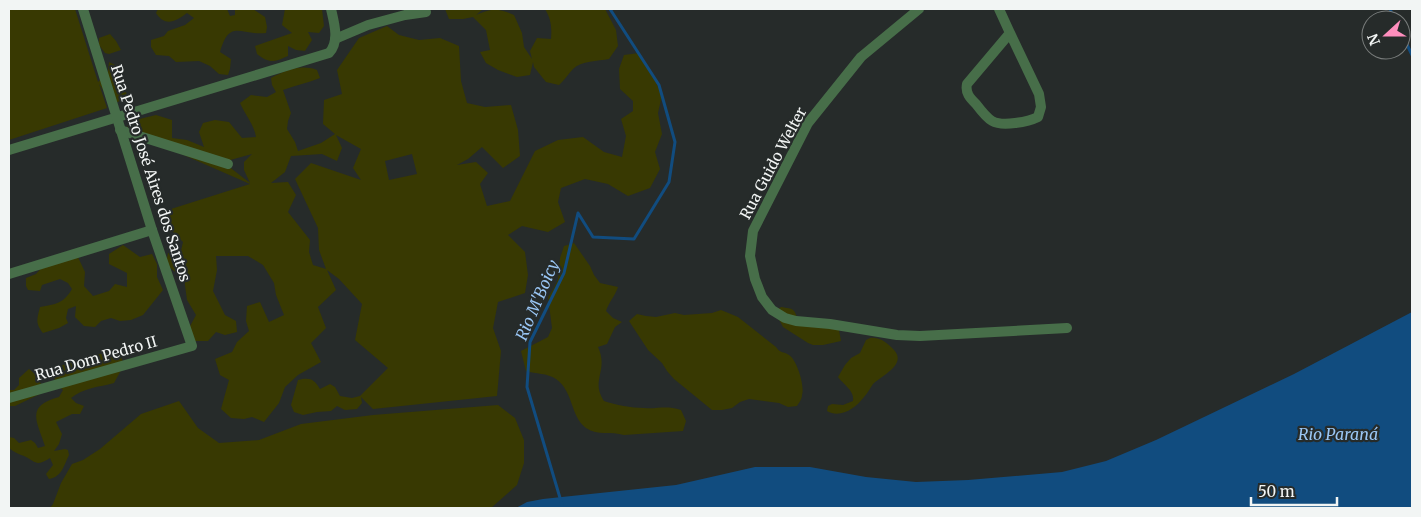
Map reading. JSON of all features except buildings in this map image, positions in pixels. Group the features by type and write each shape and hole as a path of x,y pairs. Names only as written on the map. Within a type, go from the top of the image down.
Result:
{"street":[{"name":"Rua Pedro José Aires dos Santos","path":"83,9 152,230 192,346"},
{"path":"9,150 329,53 334,49 335,39 330,9"},
{"name":"Rua Guido Welter","path":"919,9 861,57 808,123 753,231 750,256 762,297 772,310 785,318 897,335 920,336 1068,328"},
{"path":"999,9 1039,94 1041,108 1038,117 1030,121 1003,125 994,123 985,116 967,93 966,88 967,84 1010,33"},
{"path":"335,39 368,25 405,15 426,12"},
{"path":"120,130 228,164"},
{"path":"9,274 152,230"},
{"name":"Rua Dom Pedro II","path":"9,398 192,346"}],"shaded area":[{"path":"9,9 75,9 98,82 108,72 109,62 119,67 119,76 127,95 123,102 120,101 112,104 99,84 107,108 9,140"},
{"path":"158,9 227,9 230,16 235,15 235,9 253,9 265,17 266,33 237,31 228,35 220,52 231,59 230,69 228,75 219,74 210,66 199,61 176,62 169,56 156,55 151,47 151,40 164,36 168,31 185,25 194,18 187,13 174,21 167,22 156,13"},
{"path":"285,9 322,9 324,26 319,33 308,32 312,40 305,51 296,50 288,46 288,56 275,61 269,61 257,54 255,46 292,33 282,25"},
{"path":"445,9 482,9 476,15 491,10 499,10 514,15 522,33 524,47 532,59 530,51 537,38 551,39 551,23 545,9 605,9 616,30 618,46 609,59 576,66 559,85 546,82 534,67 533,62 530,75 517,77 486,63 480,52 490,50 486,30 473,17 449,19"},
{"path":"387,26 399,35 419,40 440,38 459,46 461,81 467,103 485,107 511,105 518,130 520,156 503,168 482,147 468,159 457,165 476,162 488,173 480,184 487,206 510,201 535,151 558,140 583,137 604,152 622,157 626,136 621,119 633,111 633,101 620,89 619,69 624,55 639,53 662,95 658,113 662,134 655,152 660,169 650,188 628,196 608,184 585,179 561,188 558,202 565,222 548,232 522,226 508,235 525,252 528,275 525,293 498,302 493,328 501,351 497,396 373,409 361,397 362,403 357,409 345,410 337,406 331,411 303,415 294,412 291,405 298,380 311,380 320,389 330,384 335,387 340,396 352,398 360,396 388,368 355,340 362,304 339,279 327,270 336,290 318,307 326,328 311,343 321,362 298,375 285,387 279,403 264,422 252,417 244,419 231,418 221,409 229,380 220,375 215,359 232,352 237,342 249,331 246,321 247,306 260,302 269,322 284,315 276,295 274,283 263,265 248,256 216,256 217,270 213,291 225,315 236,321 237,332 225,335 216,332 208,341 193,341 189,328 196,315 187,300 184,278 166,264 168,253 180,255 183,242 163,222 171,209 250,184 154,142 136,138 127,126 135,120 156,115 172,120 172,138 187,140 204,147 199,132 203,123 215,120 229,122 242,138 256,137 240,103 251,95 267,97 276,92 271,78 288,70 311,68 317,70 320,78 283,90 291,113 287,129 298,151 321,143 335,134 323,124 324,100 342,94 337,70 359,38","holes":["336,135 361,149 353,168 361,180 311,163 295,179 318,228 319,250 326,269 313,265 309,252 310,240 288,212 296,195 288,182 271,183 285,172 291,156 322,154 337,161 342,148","252,154 244,162 244,170 250,183 223,162","412,154 417,174 389,180 385,161"]},
{"path":"110,34 121,50 109,54 105,53 99,45 99,38"},
{"path":"574,243 600,283 618,287 606,311 613,318 622,322 615,327 607,344 598,347 602,363 599,387 604,401 634,407 667,407 681,410 686,421 683,431 624,435 600,433 591,430 586,428 577,417 562,384 553,377 526,371 521,351 548,337 552,328 548,297 558,279 560,258 564,246"},
{"path":"123,245 140,257 152,254 157,264 157,277 163,290 143,315 131,320 120,321 111,318 101,321 95,327 84,326 75,317 76,306 68,309 66,318 68,323 43,333 37,321 40,307 59,302 72,289 68,283 60,279 42,285 40,291 28,290 26,278 36,274 47,262 76,253 85,272 84,286 93,296 109,291 115,284 127,287 127,273 109,264 109,254"},
{"path":"781,307 793,310 798,320 839,330 841,341 823,345 808,343 783,327 775,312"},
{"path":"721,310 738,317 779,351 792,358 797,367 803,391 802,398 797,406 788,407 779,403 749,399 740,402 732,408 712,410 674,379 662,363 648,350 629,321 637,314 656,317 675,313 684,315 712,313"},
{"path":"870,338 881,340 891,347 898,358 897,363 889,372 873,384 861,401 852,408 837,414 827,411 828,406 832,404 843,405 853,401 852,394 838,377 845,365 851,358 860,353 866,340"},
{"path":"109,352 120,354 124,365 114,383 86,390 71,398 76,403 84,406 80,414 72,414 56,422 62,434 59,444 54,451 65,449 68,450 69,455 60,473 49,479 46,474 53,465 50,458 36,463 16,453 9,448 9,437 14,438 19,443 31,440 38,448 45,446 36,416 41,405 59,397 63,390 57,384 50,369"},
{"path":"29,369 39,380 43,388 40,394 15,406 9,406 9,390 14,390 19,385 19,378"},
{"path":"179,401 198,428 219,443 259,440 301,424 373,415 498,405 515,418 524,440 524,463 517,485 491,508 50,508 72,464 83,460 100,449 141,414"}],"water":[{"name":"Rio Paraná","path":"1412,312 1412,508 516,508 527,502 543,499 676,485 755,467 810,467 866,477 916,482 968,480 1062,472 1106,461 1156,440 1294,374"}],"waterway":[{"name":"Rio M'Boicy","path":"563,508 527,387 530,342 564,273 578,213 593,237 634,239 669,182 675,142 659,85 610,9"}]}
